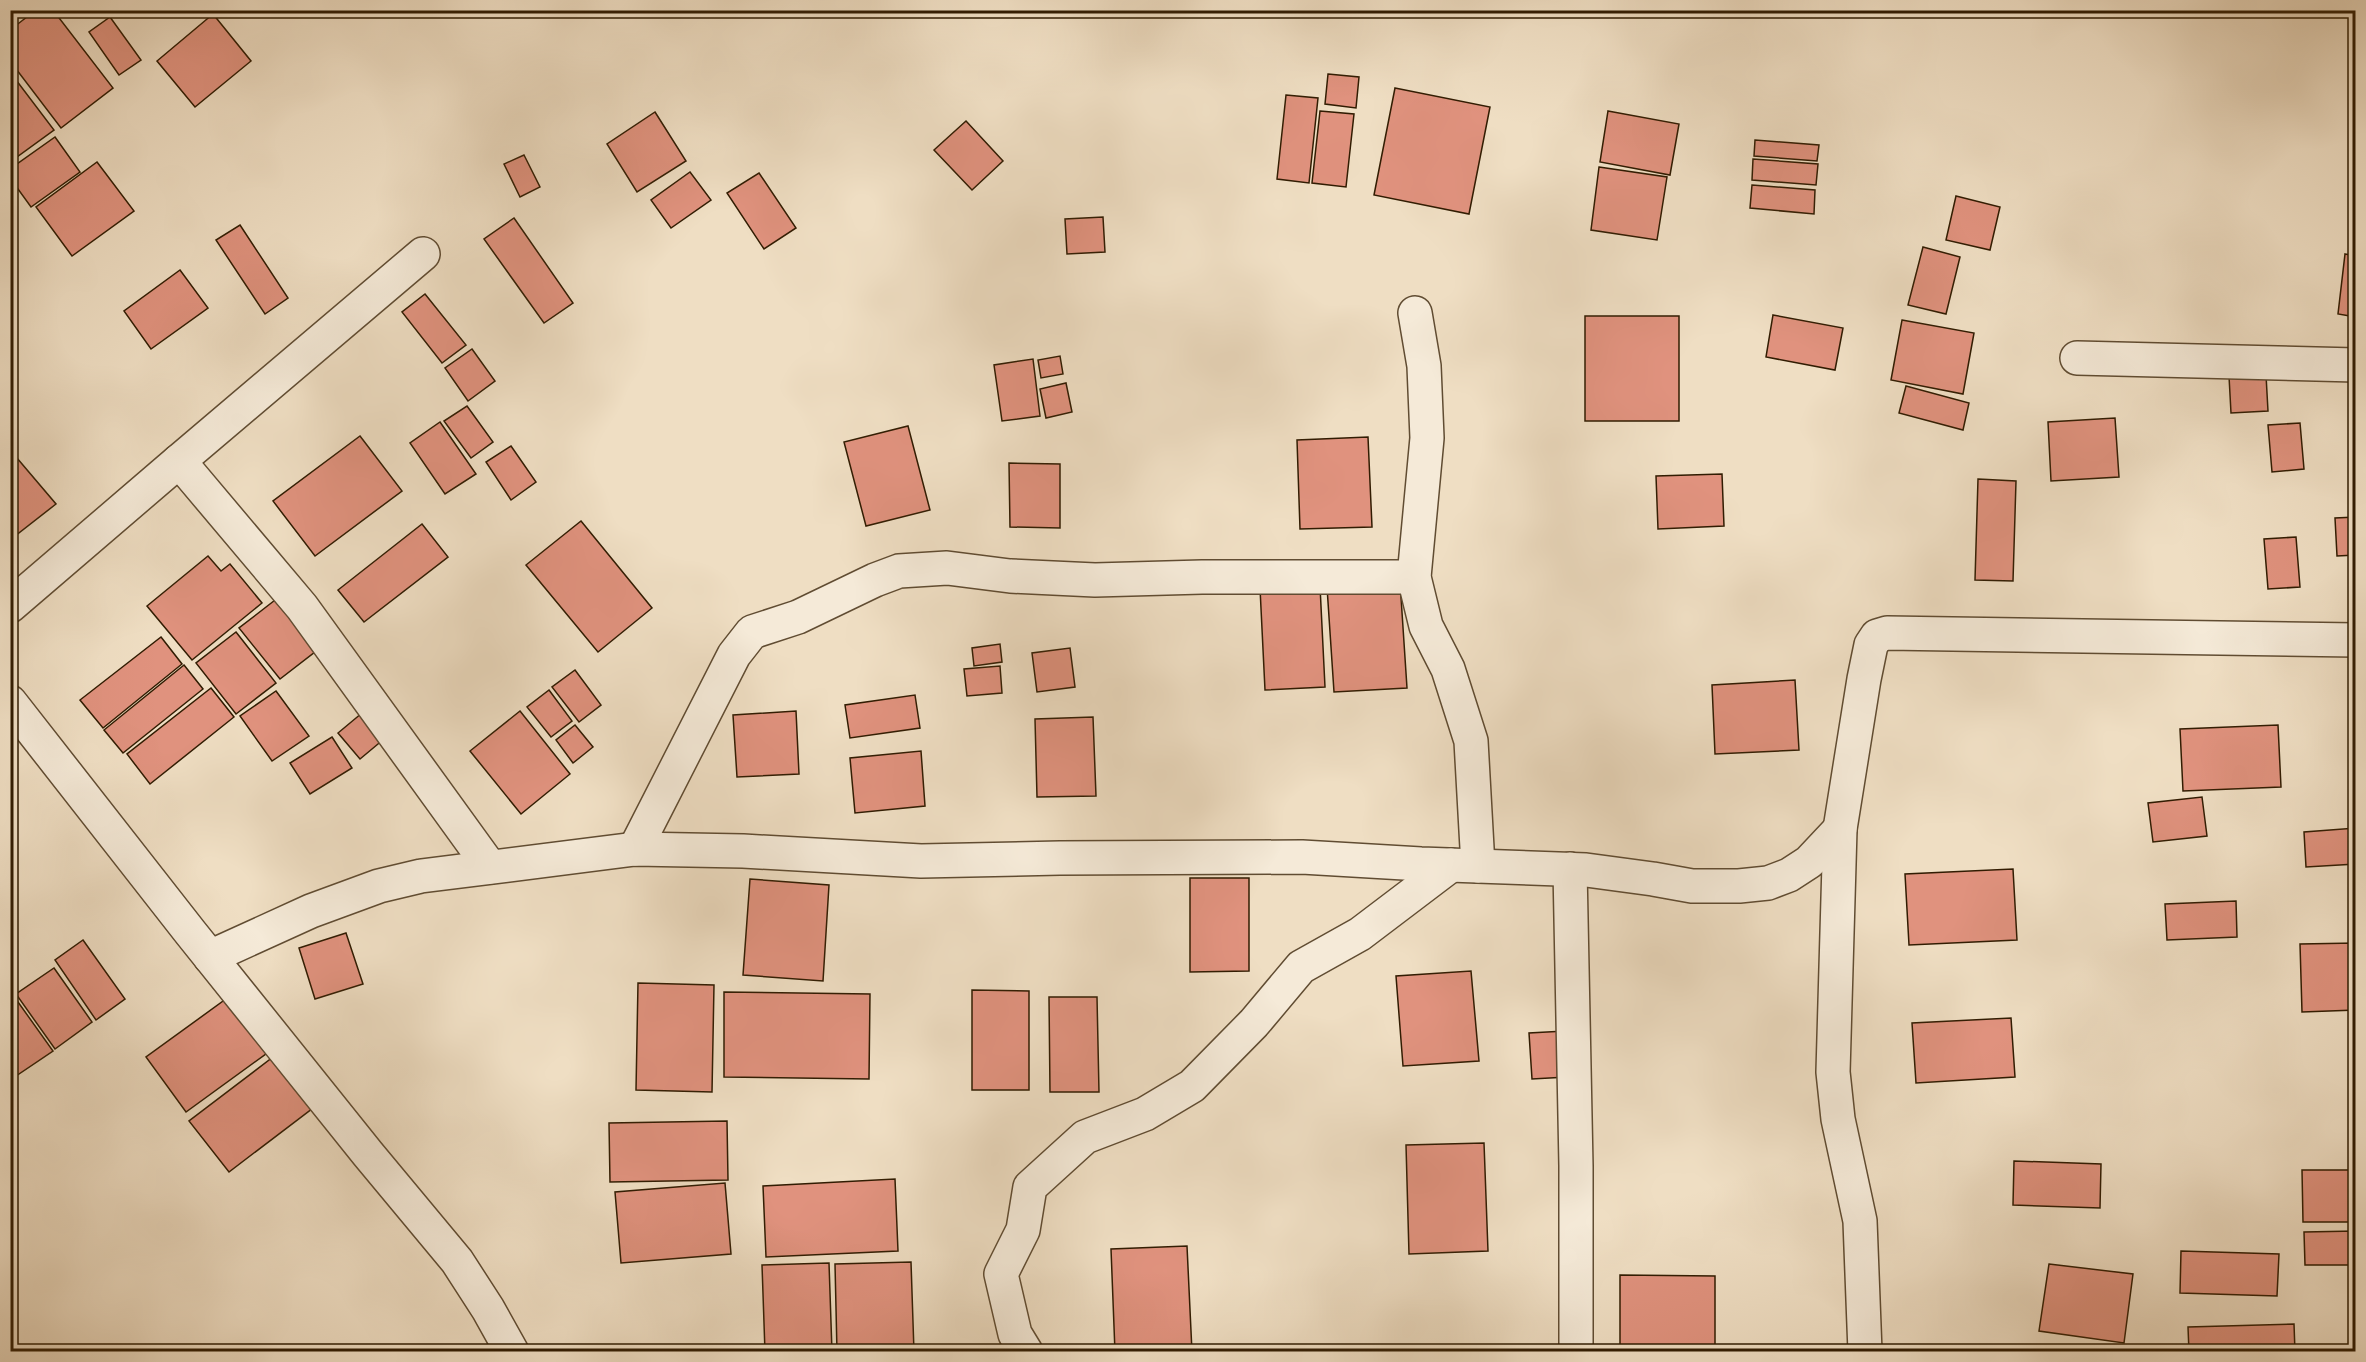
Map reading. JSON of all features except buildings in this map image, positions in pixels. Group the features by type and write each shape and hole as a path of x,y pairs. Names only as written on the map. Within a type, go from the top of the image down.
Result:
{"street":[{"path":"10,606 423,254"},
{"path":"1415,313 1424,366 1427,438 1414,577 1426,626 1448,669 1471,741 1465,865"},
{"path":"2077,358 2355,365"},
{"path":"179,461 302,607 490,867"},
{"path":"635,849 742,642 752,632 798,617 874,580 899,571 947,568 1010,576 1095,580 1213,576 1414,577"},
{"path":"1865,1352 1860,1221 1838,1119 1833,1072 1840,829 1864,679 1871,645 1877,636 1887,633 2355,640"},
{"path":"10,702 210,957 457,1261 512,1352"},
{"path":"210,957 311,910 379,886 421,876 635,849 743,851 921,861 1302,857 1570,869 1692,886 1739,886 1768,883 1789,875 1809,862 1840,829"},
{"path":"1026,1352 1015,1334 1001,1274 1023,1230 1030,1187 1085,1137 1145,1114 1192,1086 1254,1023 1301,967 1360,934 1465,865"},
{"path":"1570,869 1576,1166 1576,1352"}]}
